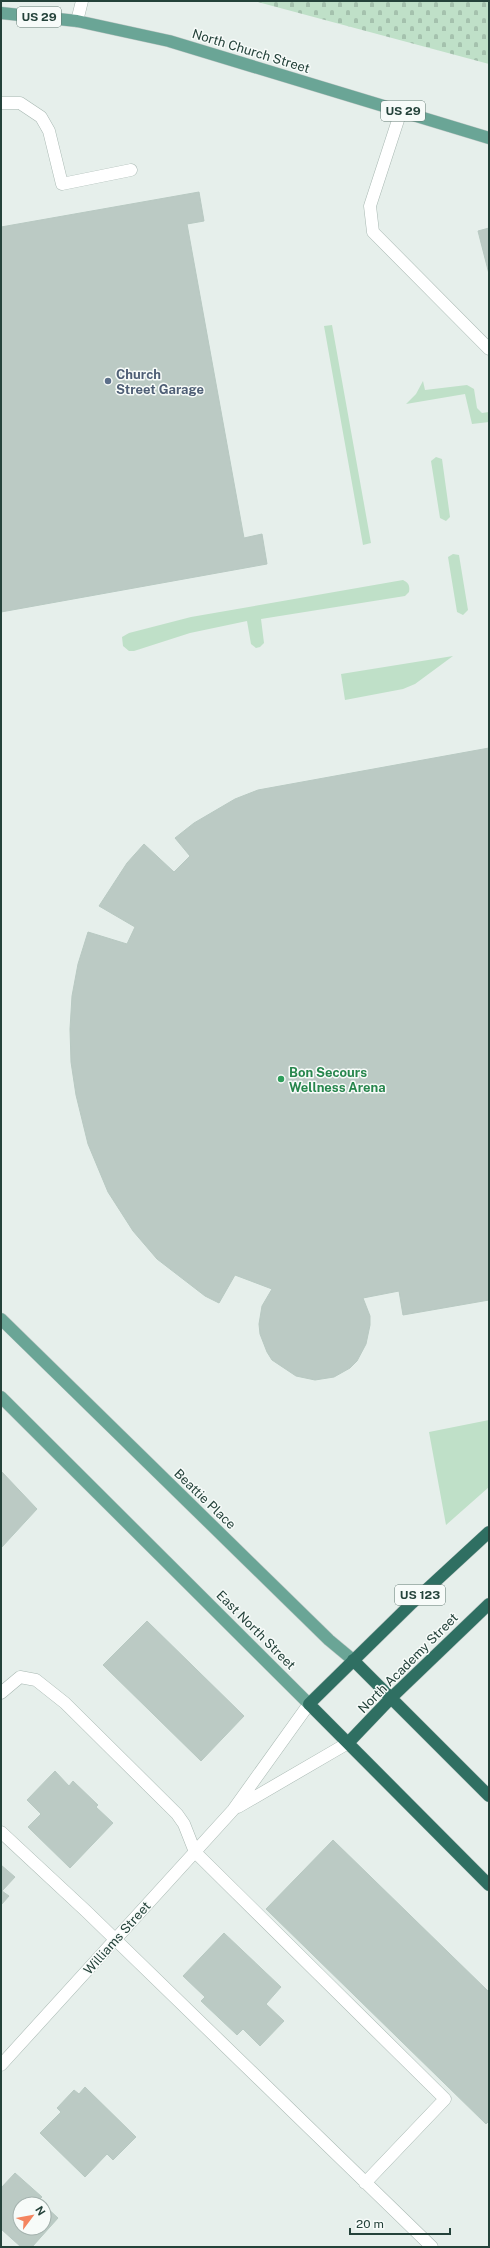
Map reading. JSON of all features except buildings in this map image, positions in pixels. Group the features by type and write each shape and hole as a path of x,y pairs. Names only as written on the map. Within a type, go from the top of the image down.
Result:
{"highway":[{"name":"US 123","path":"309,1704 454,1562 489,1532"},
{"name":"North Academy Street","path":"348,1743 391,1698 489,1604"},
{"name":"Beattie Place","path":"353,1660 391,1698"},
{"path":"391,1698 489,1796"},
{"name":"East North Street","path":"309,1704 489,1885"}],"main road":[{"name":"North Church Street","path":"1,13 77,21 169,41 489,138"},
{"name":"Beattie Place","path":"1,1319 328,1640 353,1660"},
{"name":"East North Street","path":"1,1397 309,1704"}],"street":[{"path":"77,21 82,1"},
{"path":"1,103 20,103 41,117 49,130 62,184 131,170"},
{"path":"401,111 370,206 373,232 489,349"},
{"path":"1,1693 20,1677 36,1680 65,1703 177,1814 184,1824 195,1852 445,2099 365,2183"},
{"name":"Williams Street","path":"1,2066 233,1810 309,1704"},
{"name":"Williams Street","path":"233,1810 348,1743"},
{"path":"1,1832 115,1940 432,2247"}],"green space":[{"path":"254,1 489,1 489,64"},
{"path":"332,325 371,543 363,545 324,326"},
{"path":"423,381 425,390 467,385 474,389 477,408 482,413 489,412 489,422 472,424 465,394 406,404 416,394"},
{"path":"436,457 442,459 450,517 446,521 440,518 431,461"},
{"path":"453,554 459,555 468,610 463,615 457,612 448,557"},
{"path":"403,580 407,582 409,586 409,592 405,596 261,619 264,643 260,647 256,648 251,644 247,621 190,633 134,651 129,651 123,646 122,637 129,633 191,617"},
{"path":"453,656 415,684 403,689 345,700 341,674"},
{"path":"489,1420 489,1487 446,1525 429,1432"}],"place":[{"name":"Church Street Garage","path":"108,381"},
{"name":"Bon Secours Wellness Arena","path":"281,1079"}]}
